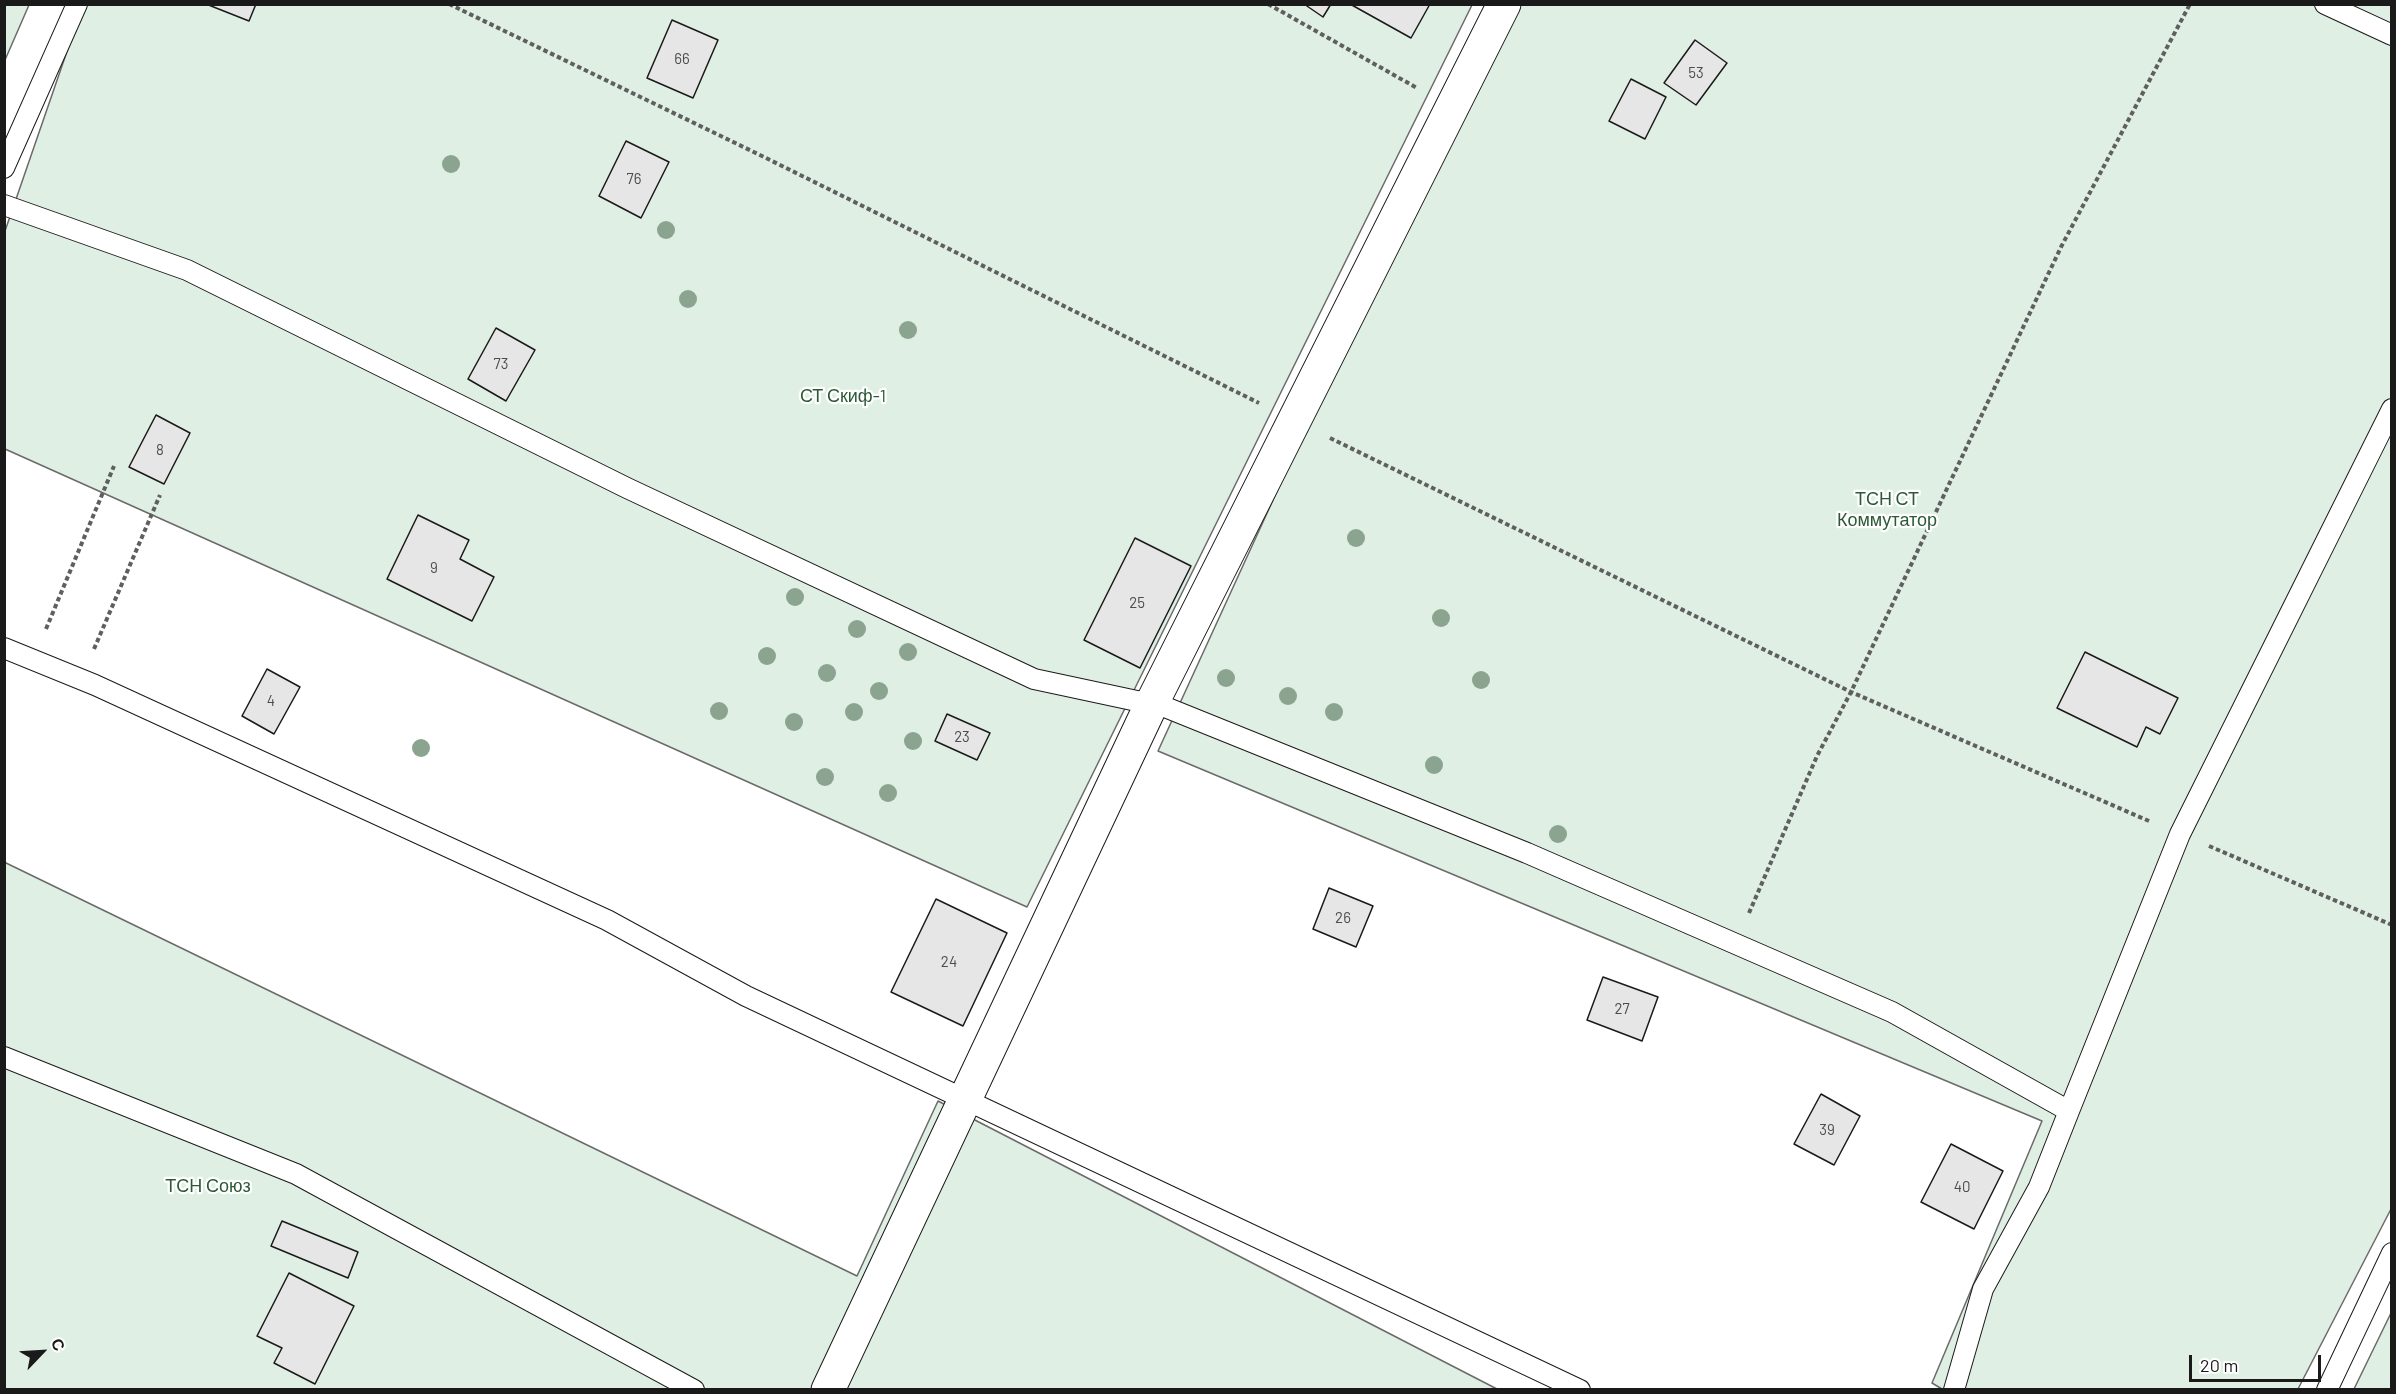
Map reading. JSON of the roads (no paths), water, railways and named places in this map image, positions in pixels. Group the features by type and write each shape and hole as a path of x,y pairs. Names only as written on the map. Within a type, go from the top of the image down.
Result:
{"street":[{"path":"828,1389 1151,705 1504,4"}],"lane":[{"path":"4,168 77,4"},
{"path":"2325,4 2391,35"},
{"path":"4,205 188,270 627,488 1034,679 1165,707 1527,853 1892,1012 2069,1110"},
{"path":"1954,1389 1983,1289 2039,1187 2180,834 2391,409"},
{"path":"4,648 81,679 608,920 746,996 1580,1389"},
{"path":"4,1057 296,1173 694,1389"},
{"path":"2327,1389 2391,1253"}],"park label":[{"name":"СТ Скиф-1","path":"843,396"},
{"name":"ТСН СТ Коммутатор","path":"1887,509"},
{"name":"ТСН Союз","path":"208,1186"}]}
